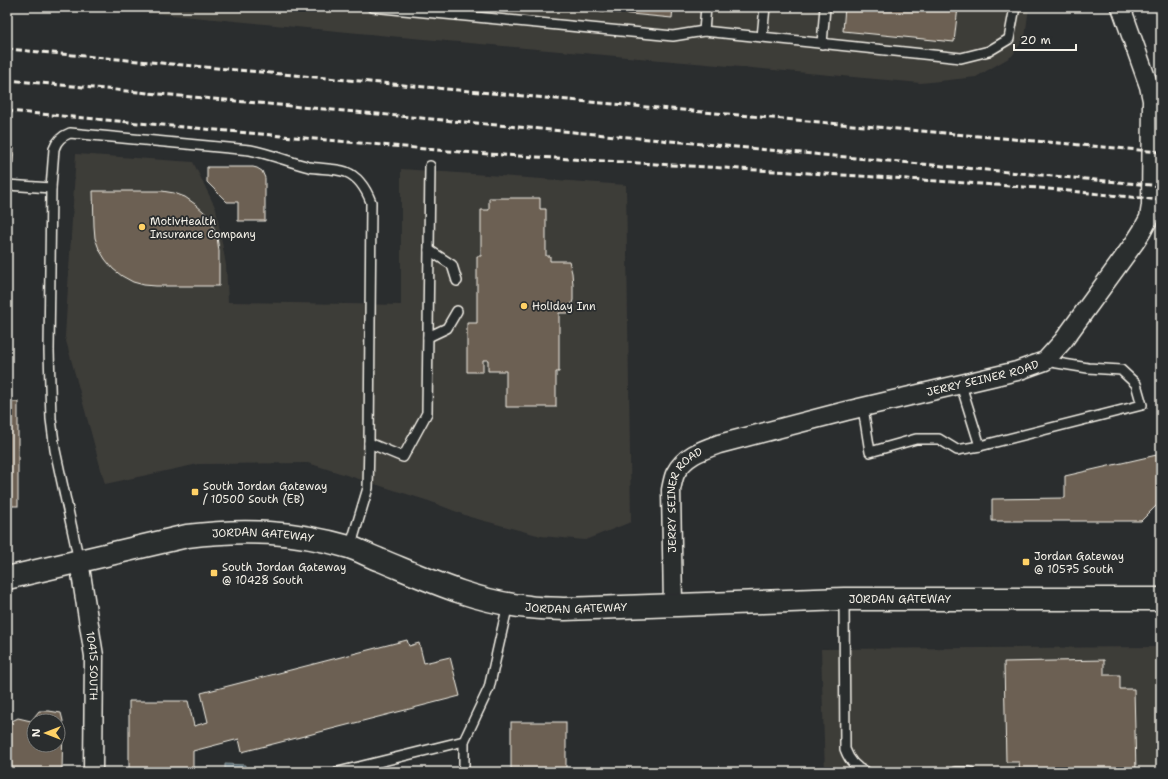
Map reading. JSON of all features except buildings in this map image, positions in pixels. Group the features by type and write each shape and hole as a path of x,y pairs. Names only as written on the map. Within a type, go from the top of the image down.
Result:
{"main road":[{"name":"JORDAN GATEWAY","path":"7,578 187,536 226,532 266,532 316,539 350,548 462,592 530,608 565,609 844,599 1161,599"}],"street":[{"name":"JERRY SEINER ROAD","path":"673,605 671,490 675,475 685,461 699,451 719,444 1017,371 1045,361 1072,329 1135,242 1148,218 1151,205 1152,100 1149,86 1121,7"},
{"name":"10415 SOUTH","path":"79,561 94,656 93,772"}],"lane":[{"path":"372,7 673,36 704,31 961,58 989,52 1009,40 1015,7"},
{"path":"704,31 706,7"},
{"path":"762,37 765,7"},
{"path":"822,44 825,7"},
{"path":"79,561 55,450 51,419 49,351 51,188 54,149 60,138 70,133 250,150 312,167 346,172 356,178 368,193 371,202 368,488 350,548"},
{"path":"369,443 403,457 427,413 430,166"},
{"path":"7,184 51,188"},
{"path":"429,250 452,265 457,281"},
{"path":"428,337 447,328 457,311"},
{"path":"863,408 870,452 916,439 939,439 957,450 980,446 1142,405 1136,384 1121,370 1088,368 1045,361"},
{"path":"961,385 980,446"},
{"path":"844,599 845,749 853,764 857,768 866,772"},
{"path":"464,772 464,741 490,688 508,604"},
{"path":"338,772 464,741"},
{"path":"956,772 970,772"}],"shaded area":[{"path":"89,7 1029,7 1025,37 1012,56 976,77 921,83 390,36"},
{"path":"76,154 193,162 216,209 226,265 228,302 401,305 401,169 626,185 631,522 585,540 541,536 470,517 429,501 308,463 198,464 105,484 65,337"},
{"path":"1161,647 1161,772 825,772 821,649"}],"water":[{"path":"225,764 245,765 245,772 225,772"}],"railway":[{"path":"7,49 1161,152"},
{"path":"7,80 1161,186"},
{"path":"7,111 448,151 1039,188 1161,200"}],"place":[{"name":"MotivHealth Insurance Company","path":"142,227"},
{"name":"Holiday Inn","path":"524,306"},
{"name":"South Jordan Gateway / 10500 South (EB)","path":"195,492"},
{"name":"Jordan Gateway @ 10575 South","path":"1026,562"},
{"name":"South Jordan Gateway @ 10428 South","path":"214,573"}]}
